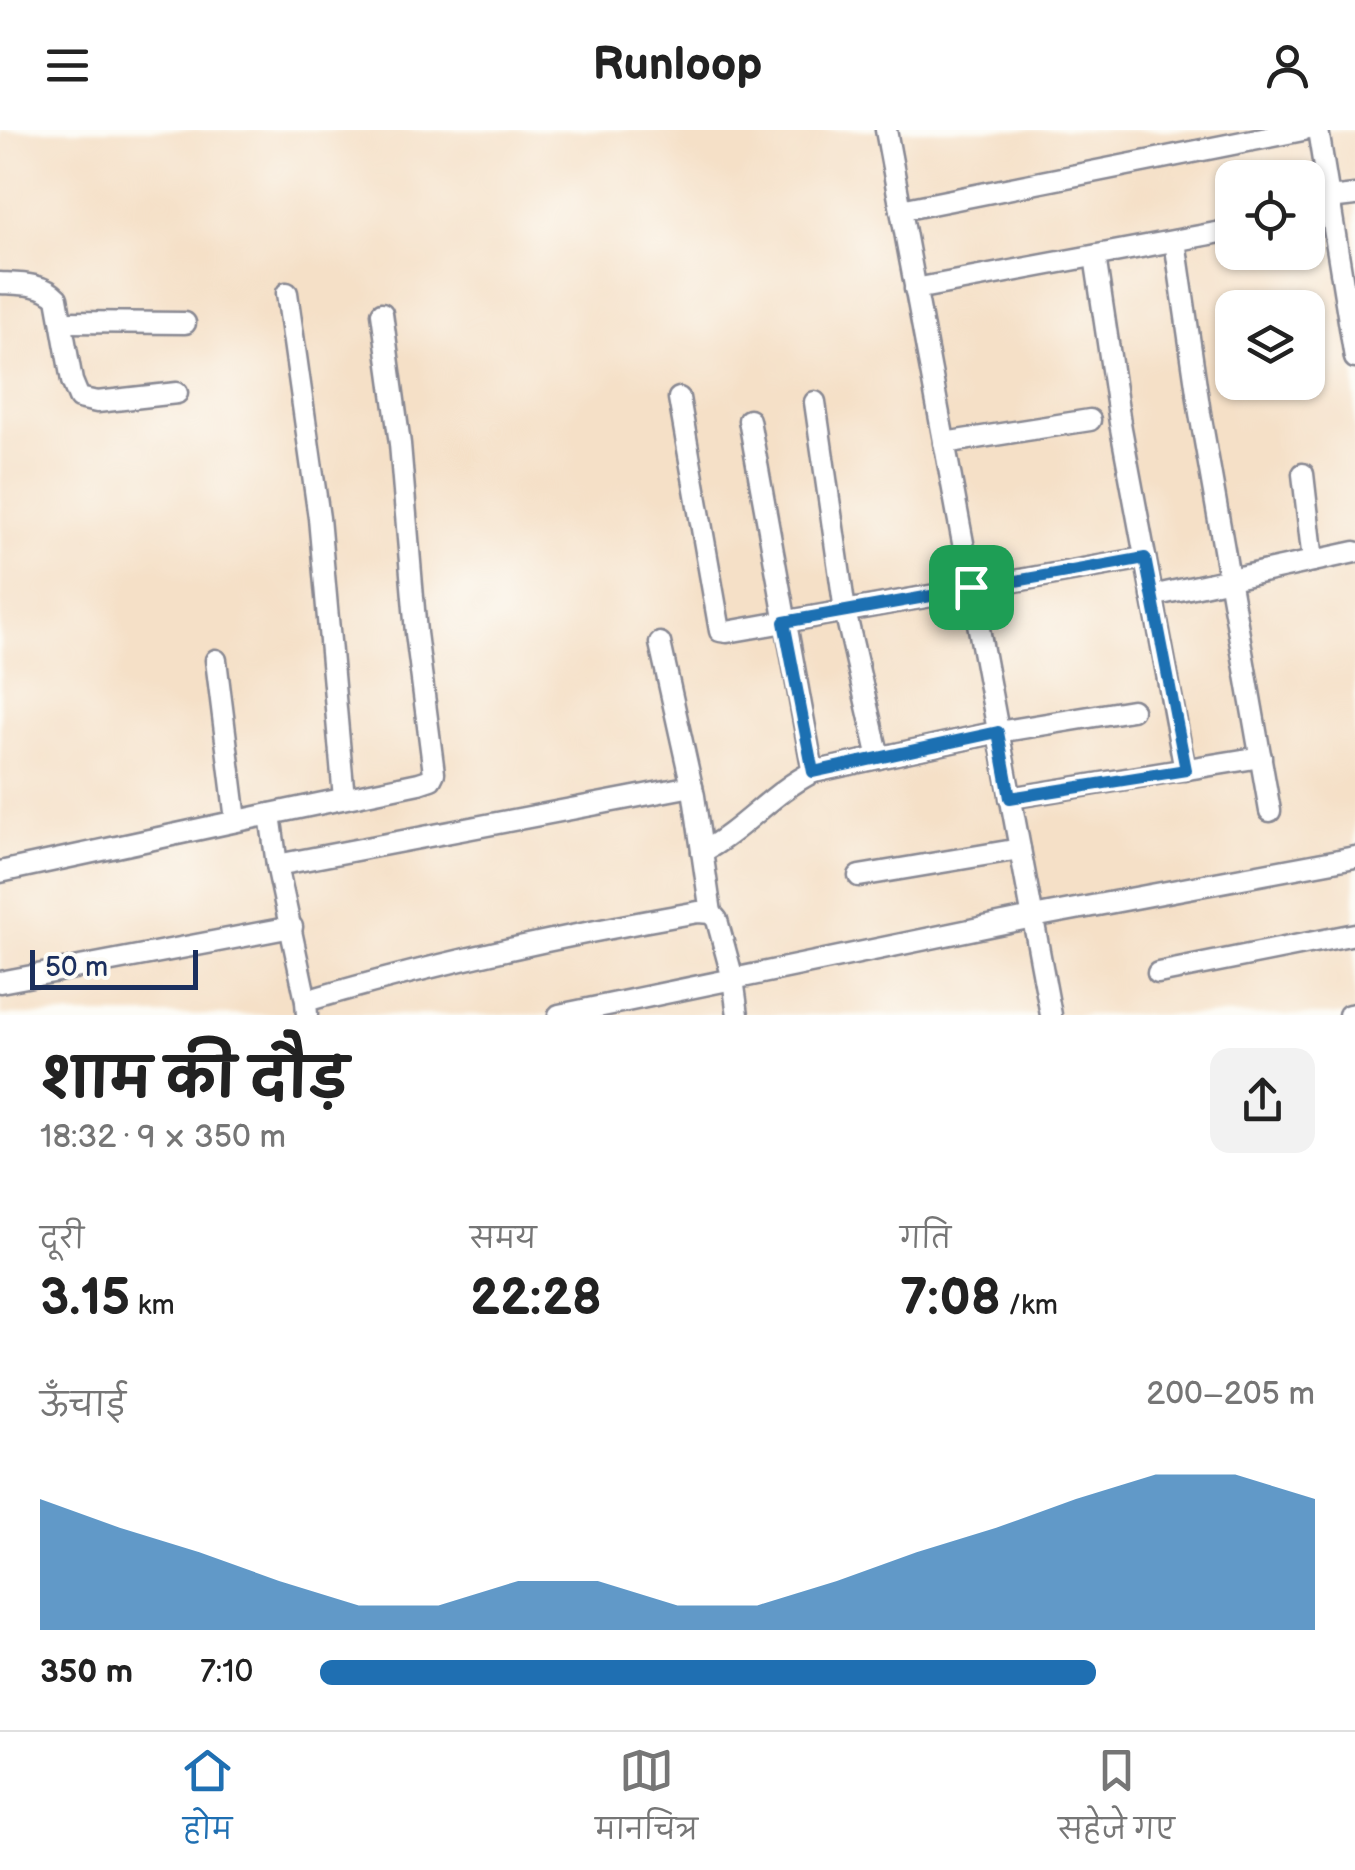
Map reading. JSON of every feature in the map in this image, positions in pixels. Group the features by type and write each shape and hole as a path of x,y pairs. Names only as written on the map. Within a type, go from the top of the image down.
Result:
{"street":[{"path":"886,130 1051,1015"},
{"path":"900,210 1303,130"},
{"path":"1318,130 1330,205 1348,277 1355,358"},
{"path":"1325,208 1355,195"},
{"path":"916,289 1215,233"},
{"path":"1174,241 1270,811"},
{"path":"1094,256 1145,558 1186,770"},
{"path":"0,283 50,290 58,298 72,381 79,398 98,402 177,393"},
{"path":"287,293 319,518 344,798"},
{"path":"0,872 431,779 434,773 416,632 400,444 382,312"},
{"path":"64,322 185,323"},
{"path":"679,398 702,512 718,626 727,632 1145,558"},
{"path":"815,402 846,611 879,758"},
{"path":"749,420 813,772"},
{"path":"944,443 1090,420"},
{"path":"1303,474 1313,560"},
{"path":"1152,596 1355,552"},
{"path":"660,643 692,786 711,912 721,932 738,1015"},
{"path":"216,660 236,820"},
{"path":"702,852 740,830 798,779 813,772 998,732 1132,710"},
{"path":"1010,798 1261,757"},
{"path":"278,865 692,786"},
{"path":"270,814 306,1008 405,972 627,924 711,912"},
{"path":"860,876 1020,849"},
{"path":"559,1015 1032,917 1355,857"},
{"path":"0,982 292,927"},
{"path":"1158,973 1355,934"}],"route":[{"path":"1145,558 1186,770 1010,798 998,732 813,772 784,622 971,587 1145,558"}]}
